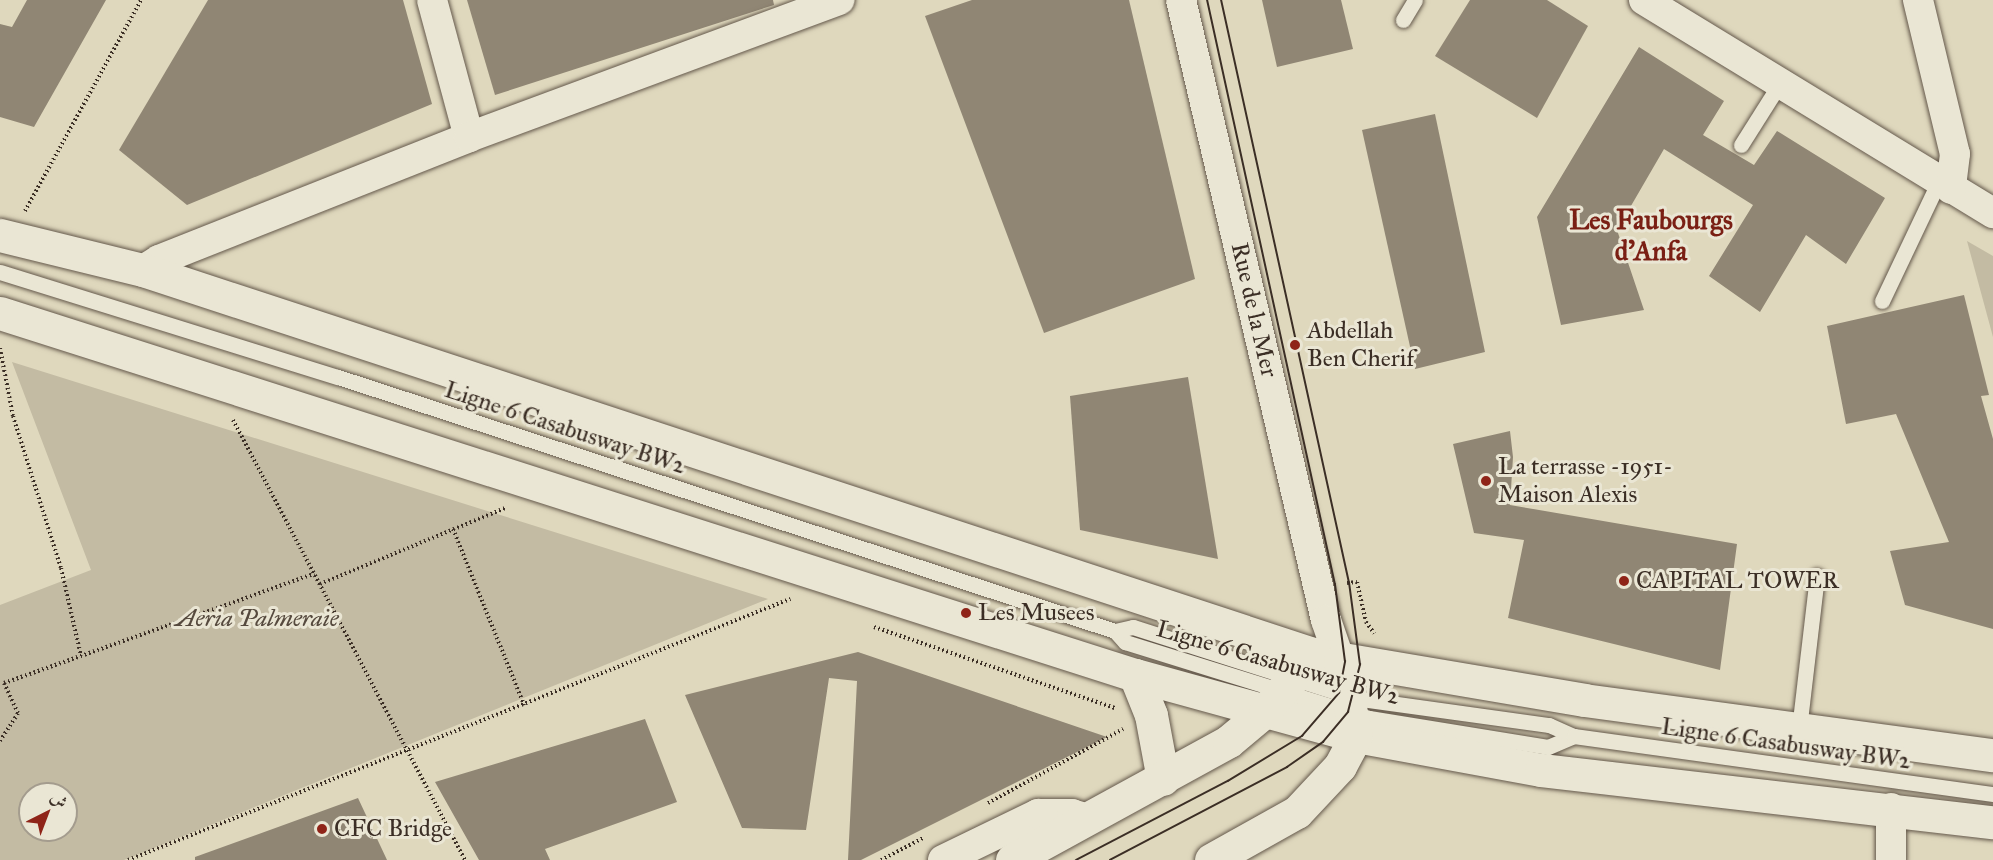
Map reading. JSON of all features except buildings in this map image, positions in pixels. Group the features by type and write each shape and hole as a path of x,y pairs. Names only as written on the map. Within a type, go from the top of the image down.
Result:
{"main road":[{"path":"10,228 143,270 1298,679 1353,715 1541,770 1891,808 1993,822"},
{"path":"0,313 211,378 1135,675 1298,679 1799,729 1993,755"},
{"path":"1135,675 1150,715 1163,779"},
{"path":"1298,679 1353,715"},
{"path":"1012,860 1229,741 1298,679"},
{"path":"1211,860 1280,823 1312,799 1340,766 1353,715"}],"street":[{"path":"432,0 469,137"},
{"path":"143,270 159,260 469,137 839,0"},
{"name":"Rue de la Mer","path":"1181,0 1326,620 1298,679"},
{"path":"1644,0 1993,213"},
{"path":"1918,0 1956,154 1945,185"},
{"path":"1891,808 1891,860"},
{"path":"943,860 1038,814 1072,814 1088,819"}],"lane":[{"path":"1403,20 1415,0"},
{"path":"1741,145 1780,83"},
{"path":"1882,301 1945,185"},
{"name":"Ligne 6 Casabusway BW2","path":"0,272 338,377 1115,631 1133,627 1298,679 1353,715 1548,747 1574,736"},
{"path":"1799,729 1817,576"},
{"name":"Ligne 6 Casabusway BW2","path":"1353,715 1549,725 1574,736 1993,794"}],"path":[{"path":"10,228 141,0"},
{"path":"0,348 13,416 60,568 81,656"},
{"path":"211,378 465,860"},
{"path":"320,584 517,503"},
{"path":"453,529 524,705"},
{"path":"0,741 18,713 1,683 314,574"},
{"path":"1319,588 1357,582"},
{"path":"128,860 791,598"},
{"path":"985,804 1150,715"},
{"path":"881,860 933,832"}],"green space":[{"path":"1967,241 1993,256 1993,337"},
{"name":"Aeria Palmeraie","path":"12,362 768,599 124,860 0,860 0,605 91,570"}],"tram line":[{"path":"1076,860 1228,781 1302,736 1339,693 1345,662 1335,585 1207,0"},
{"path":"1110,860 1287,767 1323,742 1348,712 1360,665 1349,583 1221,0"}],"place":[{"name":"Abdellah Ben Cherif","path":"1295,345"},
{"name":"La terrasse -1951- Maison Alexis","path":"1486,481"},
{"name":"CAPITAL TOWER","path":"1624,581"},
{"name":"Les Musees","path":"966,613"},
{"name":"CFC Bridge","path":"322,829"}],"district":[{"name":"Les Faubourgs d'Anfa","path":"1651,234"}]}
